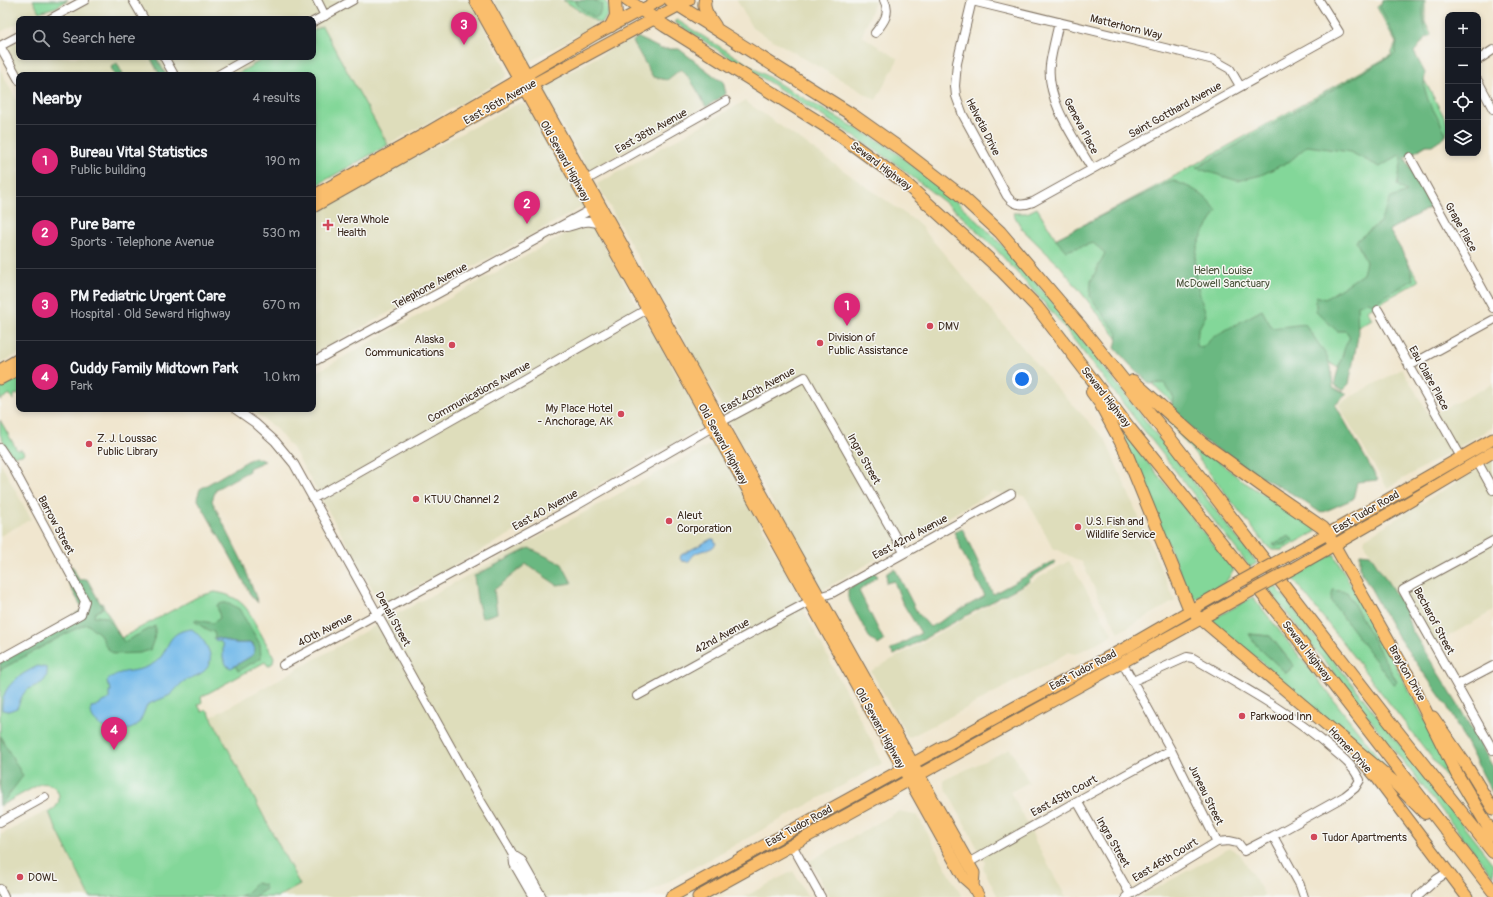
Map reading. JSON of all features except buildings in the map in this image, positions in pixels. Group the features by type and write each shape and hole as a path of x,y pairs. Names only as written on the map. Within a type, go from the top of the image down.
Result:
{"highway":[{"path":"611,26 616,16 615,0"},
{"name":"Seward Highway","path":"627,0 665,26 838,134 904,182 1002,271 1037,307 1130,429 1288,626 1493,891"},
{"path":"705,0 704,4 707,14 716,29"},
{"name":"Seward Highway","path":"679,2 716,29 854,116 902,150 959,194 1000,232 1081,327 1176,446 1399,735 1493,852"},
{"path":"1037,307 1100,404 1125,450 1190,610"},
{"path":"1081,327 1141,389 1201,442 1323,528 1328,534"},
{"path":"1407,674 1458,776 1493,835"},
{"path":"1342,737 1395,783 1461,850"}],"main road":[{"name":"Old Seward Highway","path":"475,0 586,180 621,243 651,307"},
{"name":"Old Seward Highway","path":"485,0 592,209 651,307 908,766 964,878 973,886 979,897"},
{"name":"East 36th Avenue","path":"316,205 526,82 611,26 660,0"},
{"name":"East 36th Avenue","path":"316,194 526,82 656,19 679,2"},
{"path":"341,191 342,186 382,163 386,156"},
{"path":"592,209 601,214 609,229 621,243"},
{"path":"0,370 16,362"},
{"path":"0,379 16,371"},
{"name":"East Tudor Road","path":"671,897 1127,647 1493,439"},
{"name":"East Tudor Road","path":"698,897 1244,596 1493,452"},
{"name":"Brayton Drive","path":"1328,534 1433,718 1465,763 1493,809"},
{"name":"Homer Drive","path":"1190,610 1342,737 1377,778 1468,897"},
{"name":"Old Seward Highway","path":"914,777 974,873 973,886"}],"street":[{"path":"56,16 85,0"},
{"path":"133,0 142,16"},
{"path":"317,0 326,16"},
{"path":"316,21 354,0"},
{"path":"875,33 885,19 887,8 884,0"},
{"name":"Matterhorn Way","path":"972,0 1214,60 1230,69 1240,86"},
{"name":"Helvetia Drive","path":"972,0 956,74 956,96 963,115 1007,196 1010,201 1020,205"},
{"name":"Saint Gotthard Avenue","path":"1020,205 1033,202 1339,32 1319,0"},
{"name":"Geneva Place","path":"1060,22 1050,65 1052,87 1061,114 1092,169"},
{"path":"16,38 0,46 16,75"},
{"path":"1481,58 1493,50"},
{"path":"166,60 172,72"},
{"path":"223,72 245,60"},
{"path":"1480,84 1493,109"},
{"name":"East 38th Avenue","path":"586,180 726,101"},
{"name":"Grape Place","path":"1410,157 1493,308"},
{"name":"Telephone Avenue","path":"316,360 592,209"},
{"name":"Telephone Avenue","path":"558,228 564,228 583,222 595,222 602,226"},
{"name":"Communications Avenue","path":"314,498 651,307"},
{"name":"Eau Claire Place","path":"1378,310 1461,457"},
{"path":"1410,366 1493,320"},
{"name":"East 40th Avenue","path":"717,424 805,377"},
{"name":"Ingra Street","path":"805,377 904,552"},
{"name":"Denali Street","path":"239,412 276,441 294,464 479,798 513,855 520,860 542,897"},
{"name":"East 40 Avenue","path":"378,614 574,507 717,424"},
{"name":"Barrow Street","path":"0,448 12,466 85,601 81,614 0,659"},
{"path":"1477,462 1493,490"},
{"name":"East 42nd Avenue","path":"814,599 832,593 1011,494"},
{"name":"Becharof Street","path":"1493,541 1403,590 1493,750"},
{"name":"42nd Avenue","path":"637,696 814,599"},
{"name":"40th Avenue","path":"284,665 378,614"},
{"name":"Homer Drive","path":"1133,681 1187,657 1193,658 1269,701 1315,734 1353,767 1360,780 1345,796 1273,836"},
{"name":"Juneau Street","path":"1122,662 1171,750 1217,842 1238,842 1244,852 1273,836"},
{"path":"1457,686 1493,666"},
{"name":"East 45th Court","path":"968,863 1171,750"},
{"path":"0,822 45,797"},
{"name":"Ingra Street","path":"1077,801 1127,896"},
{"path":"1273,836 1300,885 1304,897"},
{"name":"East 46th Court","path":"1127,896 1217,842"},
{"path":"792,845 821,897"},
{"name":"Denali Street","path":"513,855 514,864 532,897"},
{"path":"1417,897 1437,879 1448,872"},
{"path":"0,889 4,897"}],"shaded area":[{"path":"0,0 68,0 56,7 32,16 16,16 16,24 0,32"},
{"path":"94,0 470,0 508,73 505,78 316,186 316,72 17,72 4,49 16,43 16,60 316,60 316,16 65,16"},
{"path":"494,0 564,0 598,23 529,62"},
{"path":"737,0 874,0 875,2 862,36 898,59 876,100 752,28"},
{"path":"633,38 680,64 714,101 592,169 587,167 543,94 545,85"},
{"path":"0,69 16,99 16,355 0,364"},
{"path":"745,101 918,223 1055,386 1105,439 1175,601 1119,632 1100,600 1082,562 1053,548 1025,496 992,492 819,592 723,409 597,184"},
{"path":"519,103 526,104 584,206 316,352 316,212 397,167"},
{"path":"593,227 705,425 382,606 295,452 276,429 256,412 316,412 316,372 569,232"},
{"path":"1402,369 1430,416 1493,384 1493,427 1387,488 1338,404"},
{"path":"709,445 717,446 799,595 805,613 883,763 641,897 278,897 300,885 211,717 371,628"},
{"path":"1493,460 1493,611 1429,647 1364,543 1365,538"},
{"path":"0,462 31,519 0,536"},
{"path":"1069,561 1113,635 1075,654 1069,652 908,738 871,671"},
{"path":"1010,749 1029,782 1010,792 1066,897 998,897 983,868 985,862 944,785 944,780"},
{"path":"47,811 90,897 0,897 0,835"},
{"path":"899,811 918,816 962,897 830,897 810,861"},
{"path":"1230,848 1240,854 1266,897 1140,897"},
{"path":"793,871 808,897 744,897"}],"green space":[{"path":"33,0 68,0 56,7 39,12"},
{"path":"563,0 576,0 577,4 602,5 594,0 603,0 608,4 608,14 603,22 598,23"},
{"path":"576,0 594,0 602,5 599,15 595,18 581,8"},
{"path":"1382,0 1423,0 1424,22 1428,35 1414,52 1425,73 1424,86 1428,100 1445,131 1445,136 1432,145 1426,145 1405,158 1431,207 1389,230 1410,267 1413,280 1372,304 1368,302 1357,305 1358,336 1349,384 1343,390 1335,385 1335,380 1345,347 1350,337 1346,331 1337,331 1316,311 1316,296 1325,299 1363,274 1366,262 1356,241 1380,222 1391,198 1407,192 1397,185 1402,159 1401,154 1380,167 1350,152 1307,146 1290,161 1261,175 1238,181 1196,168 1395,54 1397,42 1380,7"},
{"name":"Helen Louise McDowell Sanctuary","path":"1397,0 1425,0 1425,22 1431,35 1408,50 1445,118 1445,134 1405,158 1431,207 1389,230 1419,281 1367,310 1372,319 1348,333 1350,337 1338,368 1329,362 1321,349 1193,422 1156,387 1061,267 1022,229 1013,213 1027,213 1037,208 1056,239 1151,189 1391,55 1396,43 1377,7"},
{"path":"677,20 789,90 886,145 938,185 981,224 1010,253 1054,304 1257,563 1250,567 1053,313 995,248 956,211 892,161 674,22"},
{"path":"322,26 388,145 316,185 316,72 241,72 262,60 316,60 316,29"},
{"path":"637,37 661,49 679,49 718,79 723,81 726,94 706,107 695,87 681,69 667,80 653,77 633,42"},
{"path":"152,60 158,60 164,72 158,72"},
{"path":"117,63 122,72 113,72 111,67"},
{"path":"1174,181 1198,192 1208,200 1217,211 1204,231 1197,247 1195,267 1196,276 1206,315 1198,330 1197,346 1202,348 1213,337 1262,310 1272,328 1305,324 1326,355 1331,367 1333,387 1347,394 1335,404 1378,480 1357,482 1353,499 1321,513 1291,493 1254,473 1207,443 1171,409 1173,396 1164,383 1150,384 1115,348 1118,334 1090,297 1091,281 1105,253 1093,243 1066,251 1055,239 1165,184"},
{"path":"16,380 16,394 13,400 10,394 0,400 0,388"},
{"path":"1165,416 1241,480 1313,526 1317,531 1282,550 1272,550 1265,544"},
{"path":"0,420 17,450 22,450 24,453 22,455 15,456 10,453 0,435"},
{"path":"1117,424 1234,570 1225,583 1192,601"},
{"path":"254,457 265,461 249,468 249,471 216,489 212,501 243,563 258,603 250,594 236,566 197,498 200,489"},
{"path":"962,528 993,594 1054,561 1055,563 1029,579 1030,581 894,655 890,650 921,633 902,602 894,581 886,583 887,573 895,569 917,612 930,627 985,596 961,550 954,532"},
{"path":"1289,536 1293,540 1286,544 1276,546 1273,544"},
{"path":"529,548 562,564 572,583 557,585 526,564 494,590 497,613 482,618 477,600 474,576"},
{"path":"1360,553 1370,554 1405,609 1411,629 1458,705 1493,767 1493,794 1447,706 1398,637 1382,609 1360,569"},
{"path":"1334,554 1472,805 1469,806 1291,576"},
{"path":"72,566 79,580 87,579 103,608 95,613 94,616 107,617 124,642 155,626 155,636 150,650 140,653 114,654 107,648 100,634 87,624 71,631 0,670 0,662 83,609 63,570"},
{"path":"873,572 878,576 859,591 884,641 878,645 869,637 848,598 848,589"},
{"path":"1274,584 1493,864 1493,876 1267,588"},
{"path":"1333,590 1347,592 1397,682 1393,684 1331,601"},
{"path":"215,592 225,594 244,605 274,657 273,663 268,666 265,662 201,697 202,702 198,705 202,712 206,710 208,711 300,885 278,897 90,897 49,812 58,804 59,799 56,789 47,784 40,784 0,806 0,660 102,603 121,638 199,596"},
{"path":"1253,597 1395,778 1389,775 1259,660 1216,625 1213,619","holes":["1250,634 1270,636 1294,666 1286,673"]},
{"path":"229,603 239,609 260,644 261,658 238,671 235,665 253,655 253,643 235,643 214,638 215,635 213,631 210,632 194,621 196,620 213,623 220,618 217,605"},
{"path":"1249,634 1270,636 1294,666 1286,673 1257,646"},
{"path":"0,736 23,776 0,804"},
{"path":"256,883 265,885 266,889 254,897 238,897 245,894"}],"water":[{"path":"711,539 714,539 716,544 714,547 700,551 688,562 680,559 681,555"},
{"path":"192,629 204,641 209,652 210,663 205,671 183,682 170,695 147,705 138,724 128,730 122,731 110,729 95,721 91,713 91,707 109,699 109,691 111,691 107,681 111,677 147,667 161,657 171,639 175,635 182,631"},
{"path":"214,638 235,643 252,643 255,649 253,655 231,668 227,666 223,658 223,645 220,641 215,640"},
{"path":"38,666 47,668 46,679 24,693 17,708 9,711 2,710 4,694 8,688 19,677"}],"place":[{"name":"PM Pediatric Urgent Care","path":"464,45"},
{"name":"Pure Barre","path":"527,224"},
{"name":"Vera Whole Health","path":"328,225"},
{"name":"Bureau Vital Statistics","path":"847,326"},
{"name":"DMV","path":"930,326"},
{"name":"Division of Public Assistance","path":"820,343"},
{"name":"Alaska Communications","path":"452,345"},
{"name":"My Place Hotel - Anchorage, AK","path":"621,414"},
{"name":"Z. J. Loussac Public Library","path":"89,444"},
{"name":"KTUU Channel 2","path":"416,499"},
{"name":"Aleut Corporation","path":"669,521"},
{"name":"U.S. Fish and Wildlife Service","path":"1078,527"},
{"name":"Parkwood Inn","path":"1242,716"},
{"name":"Cuddy Family Midtown Park","path":"114,750"},
{"name":"Tudor Apartments","path":"1314,837"},
{"name":"DOWL","path":"20,877"}]}
